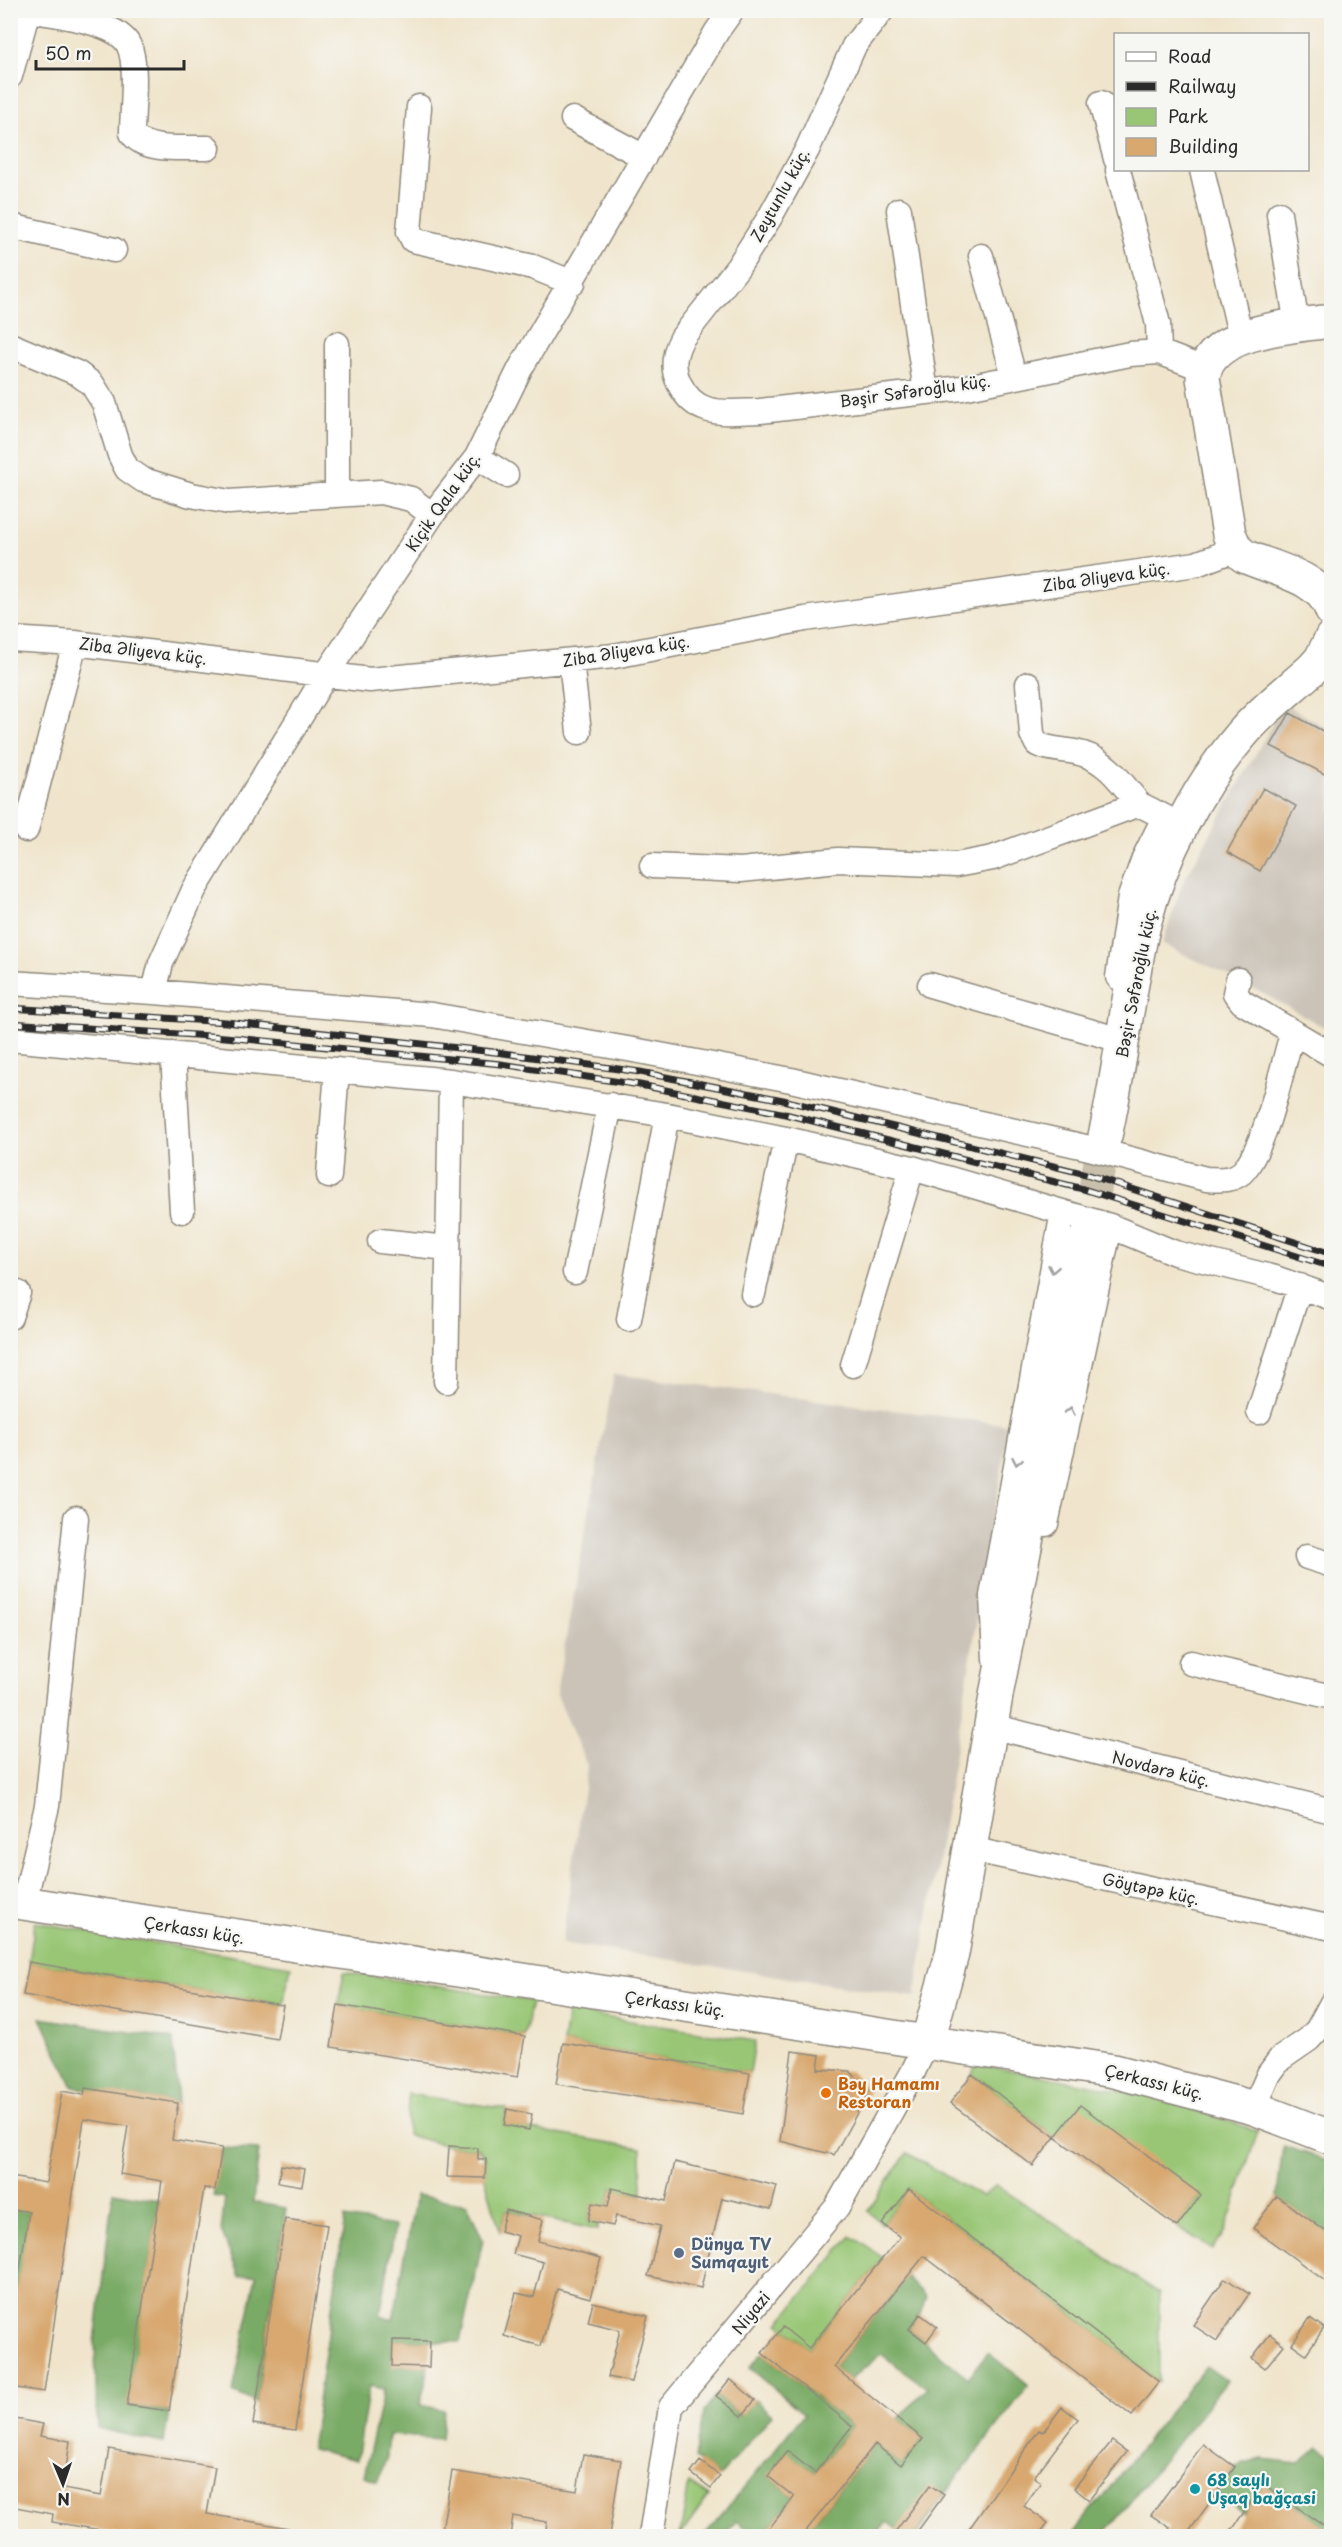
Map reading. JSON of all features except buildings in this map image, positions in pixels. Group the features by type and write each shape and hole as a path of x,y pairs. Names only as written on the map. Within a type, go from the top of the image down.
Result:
{"street":[{"path":"10,76 30,10 107,27 122,35 129,45 133,60 132,133 137,141 148,145 208,148"},
{"name":"Kiçik Qala küç.","path":"154,992 161,963 194,890 327,673 432,515 477,457 520,369 573,283 717,31 732,10"},
{"name":"Zeytunlu küç.","path":"674,374 676,350 682,338 738,267 770,217 807,150 854,46 882,10"},
{"path":"1101,103 1114,152"},
{"path":"419,107 409,232 413,240 533,267 573,283"},
{"path":"573,120 644,157"},
{"path":"1118,171 1158,324 1159,352"},
{"path":"1202,171 1241,338"},
{"path":"899,210 926,392"},
{"path":"1279,214 1297,326"},
{"path":"10,226 114,250"},
{"path":"981,256 1014,376"},
{"path":"1332,321 1241,338 1216,351 1204,369 1203,378 1229,534 1236,549 1244,556 1316,588 1327,598 1332,611"},
{"path":"337,344 337,494"},
{"path":"10,345 77,373 92,384 104,403 127,470 142,480 191,495 229,502 381,492 411,499 432,515"},
{"name":"Bəşir Səfəroğlu küç.","path":"674,374 691,403 702,409 727,412 962,388 1097,358 1159,352 1204,369"},
{"path":"477,457 506,475"},
{"name":"Ziba Əliyeva küç.","path":"10,639 75,643 370,680 390,679 614,656 805,619 1196,564 1236,549"},
{"name":"Bəşir Səfəroğlu küç.","path":"1095,1141 1118,1082 1144,925 1173,822 1241,735 1321,659 1332,637"},
{"path":"26,830 75,643"},
{"path":"571,661 579,732"},
{"path":"1028,684 1032,734 1037,744 1049,750 1083,753 1108,767 1139,804 1173,822 1144,858 1130,897 1095,1141"},
{"path":"652,866 741,870 838,860 956,865 993,858 1139,804"},
{"path":"1238,980 1235,993 1242,1002 1292,1034 1332,1055"},
{"path":"10,983 154,992 432,1015 628,1048 1095,1141 1206,1179 1234,1177 1244,1170 1260,1137 1292,1034"},
{"path":"930,985 1110,1037"},
{"path":"10,1039 451,1081 667,1115 912,1168 1064,1212 1097,1233 1300,1286 1332,1298"},
{"path":"173,1054 182,1211"},
{"path":"329,1176 337,1070"},
{"path":"446,1382 451,1081"},
{"path":"574,1272 610,1105"},
{"path":"629,1319 667,1115"},
{"path":"753,1294 786,1139"},
{"path":"853,1365 912,1168"},
{"path":"997,1690 992,1596 1064,1212"},
{"path":"928,2040 947,1980 997,1690 1097,1233"},
{"path":"381,1241 448,1248"},
{"path":"1259,1412 1300,1286"},
{"path":"10,1317 18,1293"},
{"path":"17,1902 47,1806 76,1518"},
{"path":"1307,1557 1332,1565"},
{"path":"1191,1662 1332,1697"},
{"name":"Novdərə küç.","path":"992,1726 1332,1811"},
{"name":"Göytəpə küç.","path":"970,1850 1332,1928"},
{"name":"Çerkassı küç.","path":"17,1902 566,1988 928,2040 1114,2071 1254,2108 1332,2138"},
{"path":"1254,2108 1269,2074 1280,2059 1310,2039 1332,2003"},
{"name":"Niyazi","path":"651,2536 671,2407 837,2207 912,2074 928,2040"}],"shaded area":[{"path":"1284,704 1331,730 1331,1031 1238,980 1162,944 1183,882"},
{"path":"614,1374 1009,1425 915,1997 562,1943 587,1766 556,1693"}],"green space":[{"path":"35,1922 291,1966 283,2005 29,1962"},
{"path":"344,1972 532,2001 525,2036 338,2005"},
{"path":"568,2011 755,2041 750,2073 563,2043"},
{"path":"41,2018 173,2039 178,2103 73,2087"},
{"path":"976,2064 1152,2096 1258,2131 1225,2231 1213,2249 1177,2227 1201,2195 1055,2137 972,2074"},
{"path":"408,2094 507,2109 504,2125 641,2148 642,2195 612,2188 608,2206 593,2203 588,2220 599,2223 597,2230 506,2210 500,2231 485,2178 486,2159 478,2148 449,2146 407,2135"},
{"path":"1283,2146 1331,2161 1331,2236 1277,2196"},
{"path":"222,2148 259,2150 253,2202 286,2208 256,2403 233,2392 256,2275 239,2276 221,2231 225,2198 213,2196"},
{"path":"907,2153 982,2197 996,2185 1159,2293 1159,2382 909,2189 882,2224 868,2211"},
{"path":"11,2179 34,2181 11,2333"},
{"path":"113,2192 159,2200 128,2405 169,2411 164,2443 97,2428 95,2342"},
{"path":"416,2195 467,2204 483,2240 460,2342 393,2340 392,2366 429,2367 420,2405 444,2410 441,2439 389,2435 387,2457 377,2481 364,2476 384,2389 369,2386 357,2460 311,2449 345,2218 395,2226 380,2316 393,2320"},
{"path":"851,2236 883,2258 809,2348 779,2323"},
{"path":"907,2277 926,2297 920,2314 909,2329 968,2378 988,2353 1029,2385 944,2495 916,2536 906,2536 887,2522 876,2536 802,2536 875,2444 901,2465 923,2439 898,2419 927,2388 881,2354 850,2380 834,2367"},
{"path":"762,2353 852,2426 815,2473 787,2452 768,2476 794,2497 763,2536 756,2536 736,2521 724,2536 704,2536 804,2414 750,2368"},
{"path":"1206,2366 1227,2381 1103,2536 1071,2536"},
{"path":"716,2396 741,2416 755,2400 772,2415 720,2476 695,2458 704,2412"},
{"path":"1320,2447 1331,2455 1331,2531 1317,2521 1306,2536 1281,2534 1299,2509 1264,2484 1243,2513 1217,2494 1235,2467 1262,2459 1300,2463"},
{"path":"689,2483 709,2496 680,2536"}],"tunnel":[{"path":"1085,1240 1105,1136"}],"railway":[{"path":"10,1008 226,1022 503,1053 640,1072 783,1100 1086,1174 1332,1254"},
{"path":"10,1023 225,1037 501,1064 640,1085 781,1113 1083,1189 1332,1267"}],"place":[{"name":"Bәy Hamamı Restoran","path":"826,2093"},
{"name":"Dünya TV Sumqayıt","path":"679,2253"},
{"name":"68 saylı Uşaq bağçasi","path":"1195,2489"}]}
